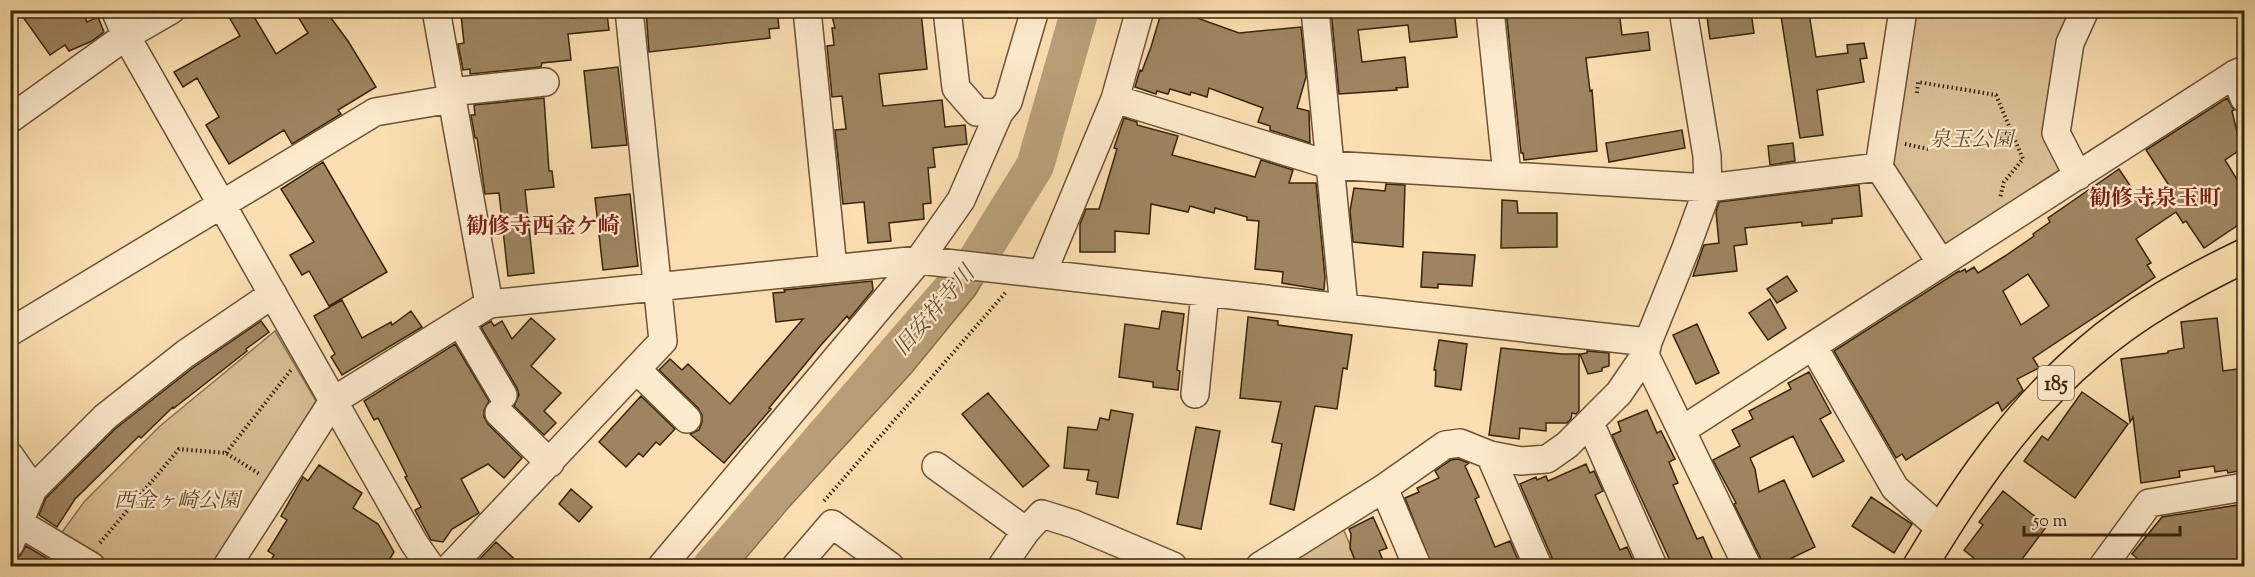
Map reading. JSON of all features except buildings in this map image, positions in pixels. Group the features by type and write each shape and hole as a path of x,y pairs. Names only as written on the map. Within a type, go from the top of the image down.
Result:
{"main road":[{"name":"185","path":"1920,567 1942,530 2014,430 2050,389 2088,352 2167,296 2244,256"}],"street":[{"path":"115,10 126,36 414,543 430,567"},
{"path":"10,119 126,36 171,10"},
{"path":"436,10 489,304"},
{"path":"451,567 638,371 663,341 629,10"},
{"path":"807,10 833,268"},
{"path":"947,10 956,88 977,112 999,113"},
{"path":"662,567 920,260 961,200 999,113 1008,102 1035,10"},
{"path":"1026,273 1115,99 1140,10"},
{"path":"1315,10 1344,308"},
{"path":"1490,10 1507,175"},
{"path":"1260,567 1384,488 1445,445 1460,443 1490,455 1521,461 1547,459 1567,445 1619,393 1646,348 1708,188 1707,156 1683,10"},
{"path":"1903,10 1879,167 1941,264"},
{"path":"2078,176 2056,133 2070,43 2086,11"},
{"path":"1682,430 2078,176 2241,81"},
{"path":"15,320 222,205 375,112 451,95 544,82"},
{"path":"1115,99 1330,165 1708,188 1879,167"},
{"path":"227,567 333,401 489,304 920,260 1344,308 1646,348"},
{"path":"1195,394 1205,292"},
{"path":"96,555 15,534 33,489 105,417 185,354 273,294"},
{"path":"460,322 501,404 550,463"},
{"path":"1813,346 1895,488 1942,530"},
{"path":"1646,348 1747,567"},
{"path":"638,371 687,418"},
{"path":"1590,423 1653,567"},
{"path":"1490,455 1538,567"},
{"path":"10,456 33,489"},
{"path":"936,466 1026,531"},
{"path":"1384,488 1417,567"},
{"path":"2103,567 2149,503 2244,488"},
{"path":"1002,567 1026,531 1042,514 1074,524 1173,567"},
{"path":"796,567 832,524 890,567"}],"path":[{"path":"1915,103 1918,82 1996,95 2023,159 2004,182 1999,201"},
{"path":"1910,134 1910,145 1928,149"},
{"path":"818,509 1026,273"},
{"path":"226,453 289,372"},
{"path":"96,555 179,449 226,453 254,470"}],"green space":[{"name":"泉玉公園","path":"1910,11 2069,11 2064,165 2061,178 1952,248 1940,244 1892,172"},
{"name":"西金ヶ崎公園","path":"275,331 316,401 213,566 105,566 57,539 84,502 160,426"},
{"path":"1342,526 1359,566 1280,566"}],"shaded area":[{"path":"1084,11 1095,11 1083,62 1045,171 975,295 912,372 788,508 739,566 717,566 741,532 770,511 926,332 991,245 1018,186 1048,140 1064,91"}],"waterway":[{"name":"旧安祥寺川","path":"712,566 976,261 1035,166 1080,10"}],"district":[{"name":"勧修寺泉玉町","path":"2155,197"},
{"name":"勧修寺西金ケ崎","path":"543,225"}]}
